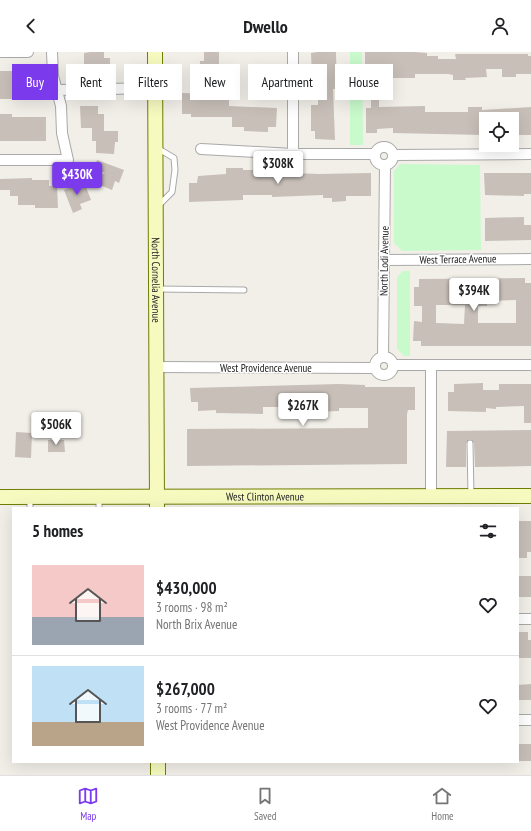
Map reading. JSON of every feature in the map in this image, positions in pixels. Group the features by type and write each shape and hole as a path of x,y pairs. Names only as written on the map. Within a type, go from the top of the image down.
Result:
{"main road":[{"name":"North Cornelia Avenue","path":"155,52 155,64"},
{"name":"North Cornelia Avenue","path":"155,100 157,502"},
{"name":"West Clinton Avenue","path":"0,498 30,503 99,503 431,496 531,496"},
{"path":"158,763 158,775"}],"street":[{"path":"0,52 28,52"},
{"path":"52,52 52,64"},
{"path":"293,52 293,154"},
{"path":"58,90 124,89"},
{"path":"0,160 68,160 62,133 58,95"},
{"path":"386,147 391,149 393,155 390,162 385,165 378,162 375,154 380,148 386,147"},
{"path":"201,149 293,154 375,154"},
{"path":"393,155 531,154"},
{"name":"North Lodi Avenue","path":"383,357 385,165"},
{"name":"West Terrace Avenue","path":"384,260 531,259"},
{"path":"383,357 391,360 393,365 392,371 384,376 378,373 375,368 378,360 383,357"},
{"path":"393,365 531,365"},
{"path":"431,365 431,496"},
{"name":"West Providence Avenue","path":"156,367 375,368"},
{"path":"519,619 531,619"},
{"path":"519,720 531,720"}],"lane":[{"path":"156,147 174,158 175,170 172,192 156,208"},
{"path":"156,289 244,290"},
{"path":"470,443 471,496"}],"green space":[{"path":"350,52 362,52 362,64 350,64"},
{"path":"350,100 363,100 363,145 350,145"},
{"path":"400,164 480,165 481,250 402,251 394,243 394,171"},
{"path":"403,271 410,271 410,356 404,356 397,349 397,277"}],"building":[{"path":"104,52 104,58 110,58 110,64 84,64 84,53"},
{"path":"204,52 219,52 219,64 200,64 200,61 204,61"},
{"path":"336,52 335,89 333,89 335,140 315,139 315,131 311,131 311,105 318,105 318,100 327,100 327,64 311,64 311,53"},
{"path":"365,52 427,53 427,56 438,56 438,59 456,59 455,54 528,54 528,56 531,56 531,74 516,74 516,77 502,77 502,69 486,69 487,77 465,78 466,80 453,80 453,75 448,74 415,74 415,78 393,78 393,64 365,64"},
{"path":"0,71 12,71 12,99 0,99"},
{"path":"182,93 190,93 190,100 229,100 229,106 277,108 276,127 268,127 268,132 244,131 244,127 232,127 232,117 191,117 191,114 182,114"},
{"path":"371,100 379,100 379,107 425,106 425,112 468,112 468,107 482,107 482,110 531,107 531,135 519,135 519,112 479,112 479,135 393,133 393,128 377,129 377,133 366,133 366,108 371,108"},
{"path":"80,106 98,106 98,114 104,114 104,131 118,131 118,142 115,142 114,154 96,153 96,141 92,141 92,128 81,128"},
{"path":"0,114 12,114 12,117 46,117 46,141 0,141"},
{"path":"97,160 124,170 119,183 115,181 112,190 88,180 105,173 94,169"},
{"path":"226,168 243,168 243,170 257,170 257,172 294,171 294,173 319,174 371,173 371,196 346,196 346,201 332,202 332,198 323,198 323,195 272,197 272,195 243,195 243,200 189,202 189,183 197,183 198,176 226,174"},
{"path":"484,173 531,173 531,194 524,194 524,196 485,195"},
{"path":"32,178 32,180 49,180 49,186 57,186 58,208 35,208 35,205 18,205 18,196 10,196 10,190 0,190 0,179"},
{"path":"84,182 91,200 80,204 82,209 73,213 64,190"},
{"path":"524,217 524,225 531,225 531,240 485,241 485,218"},
{"path":"525,278 525,283 531,283 531,346 421,346 421,341 413,341 414,321 422,322 422,306 414,306 414,287 419,287 419,279","holes":["516,300 516,323 478,323 478,306 487,306 487,301","436,305 465,305 464,324 436,323"]},
{"path":"483,383 483,390 499,390 499,384 531,384 531,423 524,423 524,406 496,407 496,409 486,408 486,412 448,411 448,392 454,392 454,384"},
{"path":"339,384 365,385 365,387 415,387 415,410 408,410 407,414 407,464 187,466 187,429 368,428 368,408 339,408 339,411 292,413 292,407 263,407 263,414 216,413 216,410 198,411 198,402 191,402 190,388"},
{"path":"531,430 531,466 475,467 474,443 470,439 466,443 466,467 446,467 447,431"},
{"path":"16,432 32,433 31,458 15,457"},
{"path":"48,440 64,440 65,452 48,452"},
{"path":"519,521 531,521 531,552 527,552 527,558 519,558"},
{"path":"519,576 531,576 531,597 519,597"},
{"path":"519,632 528,632 528,640 531,640 531,658 519,658"},
{"path":"531,684 531,700 519,700 519,685"},
{"path":"519,744 531,744 531,761 519,761"}]}
